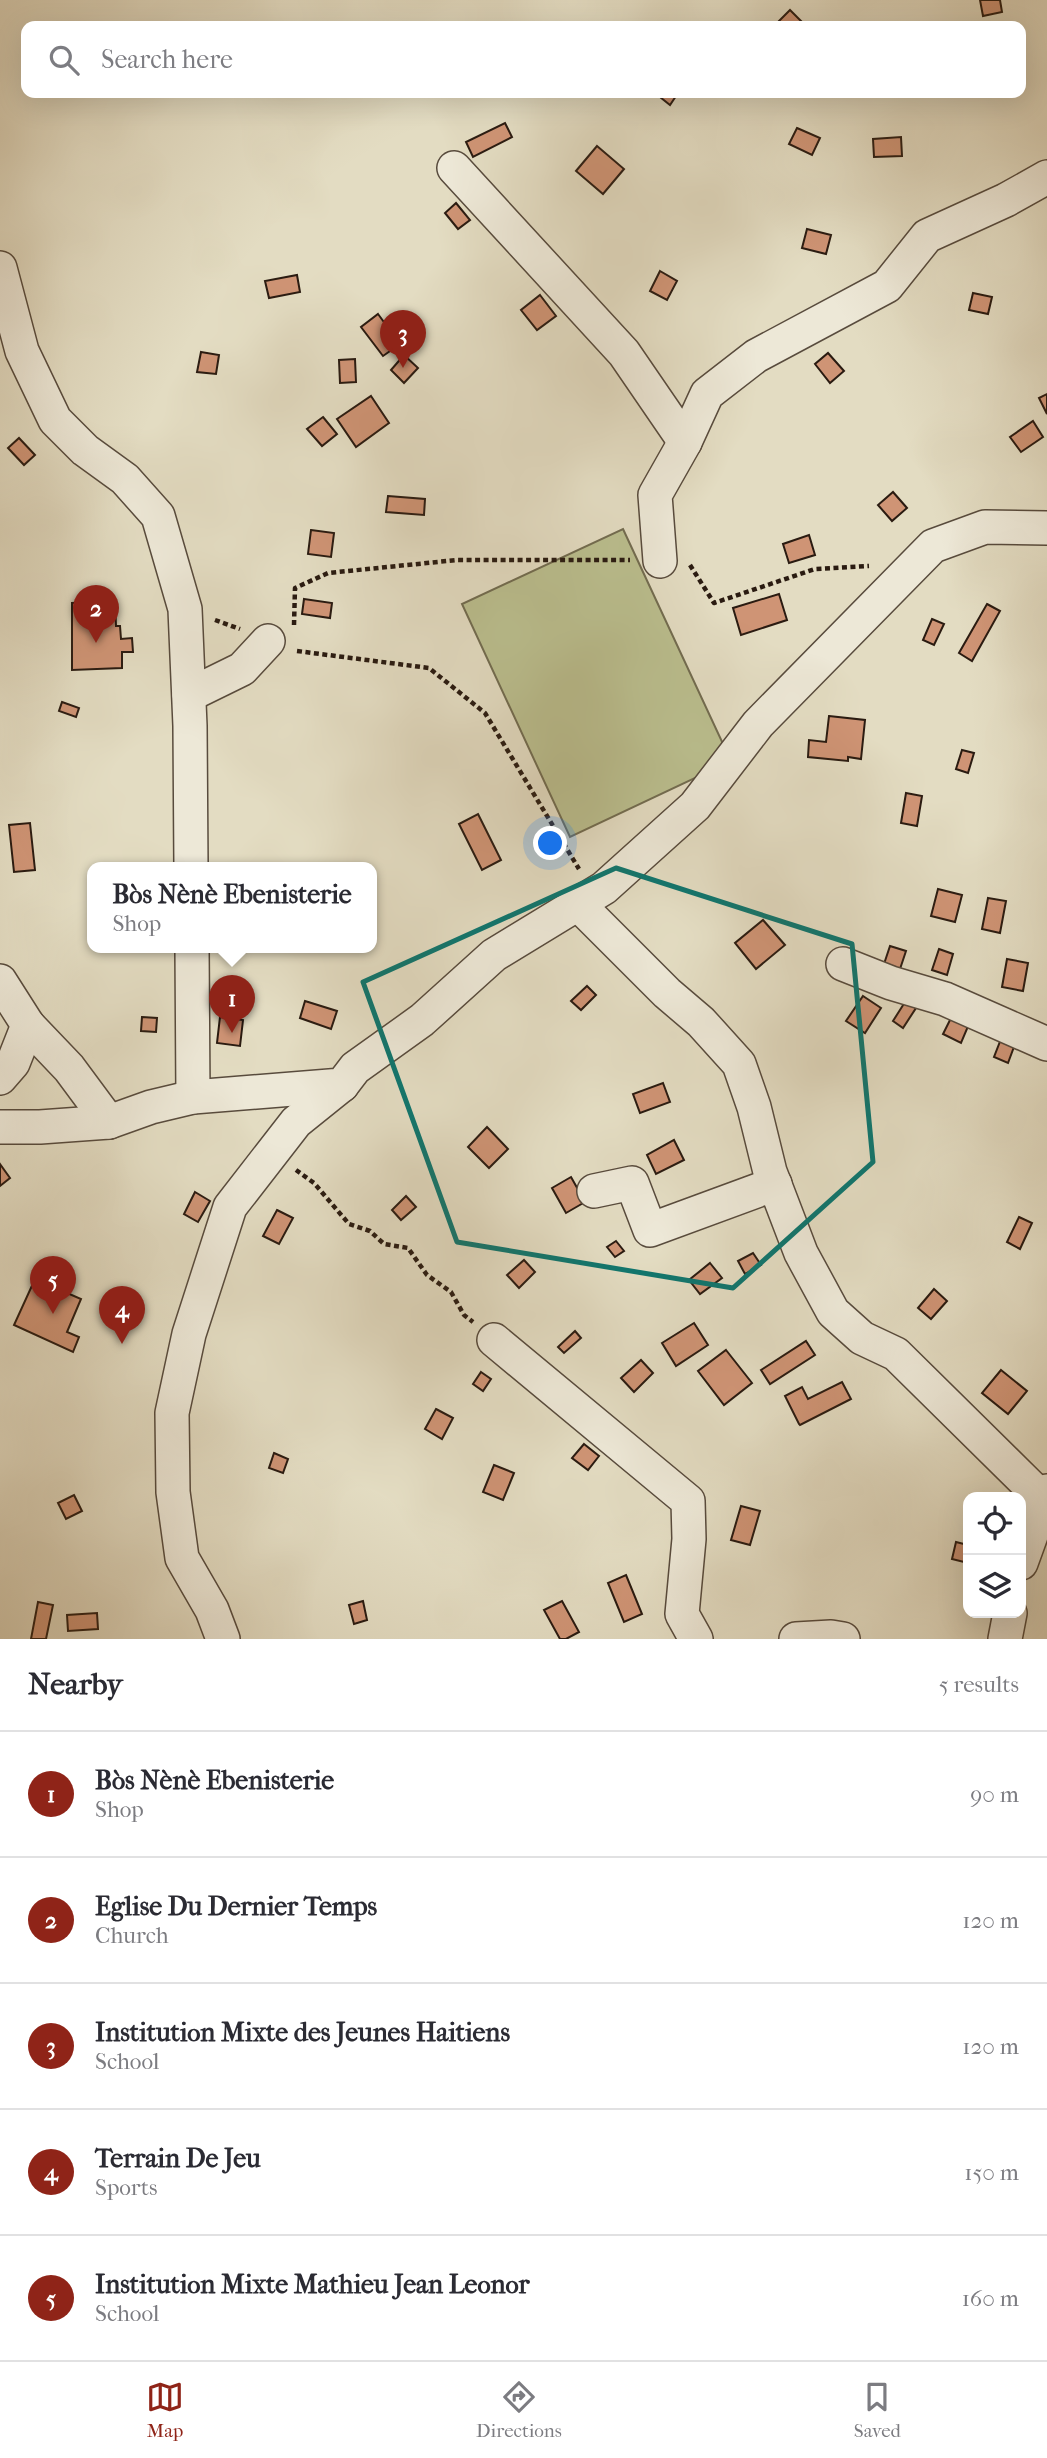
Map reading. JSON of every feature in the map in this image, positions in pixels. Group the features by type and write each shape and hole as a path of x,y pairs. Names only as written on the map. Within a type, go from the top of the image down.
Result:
{"street":[{"path":"454,168 624,353 685,442"},
{"path":"660,561 655,495 685,442 706,394 755,356 887,286 927,236 1006,200 1047,177"},
{"path":"0,268 22,351 55,420 85,450 125,480 158,516 185,609 191,862"},
{"path":"223,1639 212,1611 182,1558 173,1492 172,1413 189,1335 230,1208 296,1122 342,1085 355,1068 422,1020 495,955 604,888 695,806 758,724 933,546 985,527 1047,528"},
{"path":"189,695 242,670 281,634"},
{"path":"586,899 667,993 701,1022 740,1064 775,1184 801,1253 833,1312 862,1338 896,1354 1045,1496 1024,1555"},
{"path":"192,953 193,1097"},
{"path":"843,964 891,983 945,999 1047,1044"},
{"path":"0,981 28,1025 69,1068 109,1122"},
{"path":"0,1078 13,1063 28,1025"},
{"path":"0,1127 109,1122 151,1107 193,1097 342,1085"},
{"path":"594,1191 632,1183 650,1230 775,1184"},
{"path":"494,1340 688,1502 689,1539 682,1614 696,1639"},
{"path":"1005,1639 1009,1618"},
{"path":"796,1639 843,1639"}],"path":[{"path":"281,634 295,588 328,573 457,559 689,563 714,603 815,569 915,564"},
{"path":"185,609 196,617 281,634 293,650 429,668 485,713 586,899"},
{"path":"273,1153 314,1183 349,1224 370,1231 384,1244 408,1248 427,1275 452,1292 464,1315 494,1340"}],"highlighted area":[{"path":"616,868 852,944 873,1162 733,1288 457,1242 363,982"}],"green space":[{"path":"623,529 731,761 570,837 462,604"}],"building":[{"path":"980,0 1000,0 1002,12 983,16"},
{"path":"790,10 801,21 779,21"},
{"path":"661,98 675,98 670,105"},
{"path":"505,123 512,137 473,157 466,142"},
{"path":"797,128 820,138 812,155 789,144"},
{"path":"901,137 902,156 874,157 873,139"},
{"path":"597,146 624,169 603,194 576,171"},
{"path":"456,203 470,220 458,229 445,213"},
{"path":"807,229 831,235 826,254 802,248"},
{"path":"660,271 677,281 667,300 650,291"},
{"path":"297,275 300,292 269,298 265,281"},
{"path":"973,293 992,297 988,314 969,310"},
{"path":"540,295 556,316 537,330 521,310"},
{"path":"378,314 400,344 383,356 361,327"},
{"path":"201,352 219,355 216,374 197,372"},
{"path":"828,353 844,371 830,383 815,364"},
{"path":"404,355 418,368 404,383 391,370"},
{"path":"355,359 356,382 340,383 339,360"},
{"path":"1047,394 1047,414 1039,398"},
{"path":"371,396 389,423 356,447 337,419"},
{"path":"323,417 337,434 322,446 307,429"},
{"path":"1033,421 1043,437 1021,452 1010,437"},
{"path":"19,438 35,455 24,465 8,448"},
{"path":"893,492 907,508 892,521 878,505"},
{"path":"388,496 425,499 424,515 386,512"},
{"path":"311,530 334,533 331,557 308,554"},
{"path":"809,535 815,555 789,563 783,544"},
{"path":"779,594 787,620 741,635 733,608"},
{"path":"304,599 332,603 330,618 302,614"},
{"path":"115,601 116,626 120,626 121,639 132,638 133,652 122,652 122,668 72,670 72,603"},
{"path":"987,604 1000,611 972,661 959,653"},
{"path":"932,619 944,624 934,645 923,640"},
{"path":"62,702 79,708 76,717 59,711"},
{"path":"829,716 865,720 861,759 848,757 848,761 808,757 809,740 826,742"},
{"path":"962,750 974,753 968,773 956,769"},
{"path":"906,793 922,796 917,826 901,823"},
{"path":"478,814 501,860 482,870 459,824"},
{"path":"30,823 35,870 14,872 9,825"},
{"path":"938,889 962,895 955,922 931,916"},
{"path":"988,898 1006,901 1000,933 982,929"},
{"path":"763,920 785,945 756,969 735,943"},
{"path":"890,946 906,951 900,969 884,964"},
{"path":"939,949 953,954 947,975 932,970"},
{"path":"1007,959 1028,963 1023,991 1002,987"},
{"path":"587,986 596,995 581,1010 571,1001"},
{"path":"863,996 881,1008 865,1033 846,1021"},
{"path":"305,1001 337,1011 331,1029 300,1018"},
{"path":"905,1002 916,1008 903,1028 893,1021"},
{"path":"952,1016 969,1024 961,1043 943,1034"},
{"path":"142,1017 157,1018 156,1032 141,1031"},
{"path":"220,1017 243,1020 240,1046 217,1043"},
{"path":"1001,1039 1015,1044 1008,1063 994,1057"},
{"path":"663,1083 670,1102 640,1113 633,1094"},
{"path":"487,1127 508,1149 489,1168 468,1147"},
{"path":"674,1140 684,1160 656,1174 647,1155"},
{"path":"0,1164 10,1178 0,1186"},
{"path":"571,1177 585,1202 566,1213 552,1188"},
{"path":"195,1192 210,1201 198,1222 184,1214"},
{"path":"406,1196 416,1207 401,1220 392,1210"},
{"path":"277,1210 293,1218 279,1244 263,1236"},
{"path":"1019,1217 1032,1223 1020,1249 1007,1242"},
{"path":"616,1241 624,1251 615,1257 607,1247"},
{"path":"753,1253 761,1265 745,1274 738,1261"},
{"path":"524,1260 535,1272 519,1288 507,1275"},
{"path":"710,1263 722,1278 700,1294 689,1280"},
{"path":"35,1279 81,1299 67,1332 79,1337 73,1352 14,1325"},
{"path":"934,1289 947,1301 931,1319 918,1308"},
{"path":"694,1323 708,1345 676,1366 662,1343"},
{"path":"575,1331 581,1338 564,1353 558,1347"},
{"path":"806,1341 815,1355 770,1384 761,1370"},
{"path":"726,1350 752,1383 724,1405 698,1371"},
{"path":"641,1360 653,1373 634,1392 621,1378"},
{"path":"1001,1370 1027,1391 1008,1414 982,1393"},
{"path":"481,1372 491,1379 483,1391 473,1384"},
{"path":"842,1382 851,1399 800,1425 785,1396 802,1387 808,1399"},
{"path":"436,1409 453,1418 442,1439 425,1429"},
{"path":"584,1444 599,1456 588,1470 572,1458"},
{"path":"274,1453 288,1459 283,1473 269,1468"},
{"path":"494,1465 514,1473 503,1500 483,1492"},
{"path":"74,1495 82,1511 66,1519 58,1503"},
{"path":"741,1506 760,1511 750,1545 731,1540"},
{"path":"956,1542 963,1544 963,1562 952,1559"},
{"path":"626,1575 642,1614 624,1622 608,1583"},
{"path":"363,1601 367,1620 354,1624 349,1605"},
{"path":"562,1601 579,1632 566,1639 560,1639 544,1610"},
{"path":"38,1602 53,1605 46,1639 31,1639"},
{"path":"97,1613 98,1629 68,1631 67,1615"}],"place":[{"name":"Institution Mixte des Jeunes Haitiens","path":"403,368"},
{"name":"Eglise Du Dernier Temps","path":"96,643"},
{"name":"Bòs Nènè Ebenisterie","path":"232,1033"},
{"name":"Institution Mixte Mathieu Jean Leonor","path":"53,1314"},
{"name":"Terrain De Jeu","path":"122,1344"}]}
